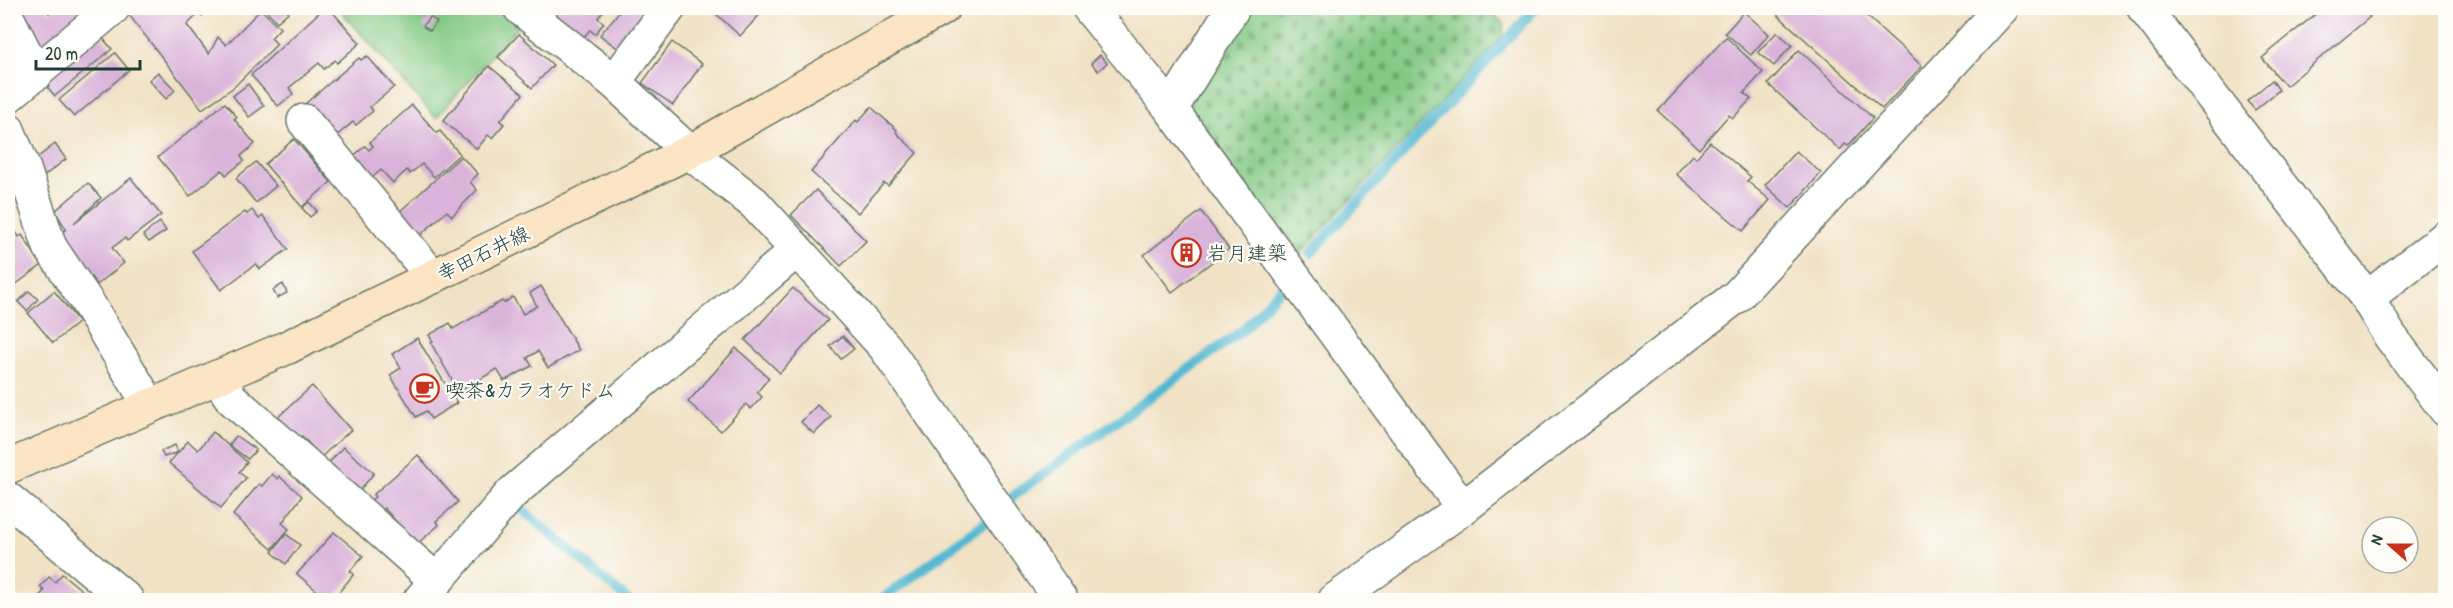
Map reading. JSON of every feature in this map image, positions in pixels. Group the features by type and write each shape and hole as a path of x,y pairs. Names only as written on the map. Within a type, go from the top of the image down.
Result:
{"main road":[{"name":"幸田石井線","path":"8,467 288,347 689,152 943,8"}],"street":[{"path":"8,96 113,8"},
{"path":"520,8 614,82 689,152 754,204 885,347 1061,600"},
{"path":"614,82 669,8"},
{"path":"1089,8 1171,109 1463,508"},
{"path":"1171,109 1233,8"},
{"path":"1335,600 1463,508 1737,296 2002,8"},
{"path":"2144,8 2367,298 2390,336 2445,410"},
{"path":"8,20 36,74"},
{"path":"304,121 433,277"},
{"path":"8,130 24,169 50,247 89,305 150,406"},
{"path":"2367,298 2445,237"},
{"path":"218,377 232,399 429,591 512,493 796,251"},
{"path":"8,499 127,600"}],"green space":[{"path":"338,8 496,8 518,26 436,118"},
{"path":"1251,8 1488,8 1504,24 1503,36 1297,257 1186,109"}],"building":[{"path":"9,8 46,8 49,13 55,8 98,8 35,53"},
{"path":"130,8 211,8 202,16 199,13 187,25 209,54 218,37 226,45 261,9 280,28 271,38 277,44 234,87 202,109 126,11"},
{"path":"271,8 293,8 277,22 267,11"},
{"path":"324,8 329,8 360,43 337,63 335,60 324,69 319,63 289,88 293,94 278,106 251,75"},
{"path":"535,8 601,8 604,10 598,18 604,23 595,34 590,30 579,42"},
{"path":"622,8 660,8 624,53 600,35"},
{"path":"710,8 759,8 763,11 740,36"},
{"path":"1770,8 1858,8 1922,66 1882,109"},
{"path":"2306,8 2362,8 2370,17 2286,86 2262,58 2318,12"},
{"path":"1744,12 1769,34 1751,55 1725,33"},
{"path":"430,17 437,22 430,31 423,26"},
{"path":"1777,32 1792,45 1774,66 1758,52"},
{"path":"99,34 112,49 55,96 43,82"},
{"path":"519,34 553,65 532,88 498,57"},
{"path":"1726,37 1763,72 1744,93 1751,99 1733,118 1729,115 1699,149 1658,111"},
{"path":"672,42 702,64 673,105 642,83"},
{"path":"1799,50 1873,118 1848,146 1845,144 1840,150 1768,84"},
{"path":"115,53 129,70 74,117 59,100"},
{"path":"1100,55 1107,63 1098,71 1091,63"},
{"path":"367,56 394,87 370,107 373,111 356,125 353,122 335,137 306,103 359,58 361,60"},
{"path":"489,66 523,94 500,121 504,124 492,138 488,135 477,149 443,121"},
{"path":"158,72 175,90 166,99 149,80"},
{"path":"2272,80 2279,90 2255,110 2247,101"},
{"path":"248,84 264,106 249,117 233,96"},
{"path":"225,103 237,117 234,119 255,144 241,156 244,161 226,175 222,170 190,196 158,157"},
{"path":"412,105 437,133 440,131 460,154 434,177 422,164 410,174 407,170 393,183 381,170 367,182 349,160 365,146 369,150 373,146 370,142"},
{"path":"871,107 897,130 896,132 917,153 888,186 884,183 858,213 811,172 856,120 858,122"},
{"path":"294,139 331,182 302,207 265,164"},
{"path":"1710,142 1751,177 1747,181 1770,200 1743,231 1676,174 1693,155 1696,158"},
{"path":"55,144 66,159 44,176 33,161"},
{"path":"1796,151 1821,173 1790,208 1765,185"},
{"path":"461,156 478,174 470,182 477,190 452,216 447,211 418,237 397,214"},
{"path":"256,162 276,186 256,203 236,178"},
{"path":"8,165 22,196 8,206"},
{"path":"131,178 161,215 127,241 125,238 112,248 124,263 97,285 58,236 66,229 55,211 88,183 101,198 74,223"},
{"path":"816,190 866,241 841,266 791,215"},
{"path":"309,202 317,211 310,217 302,208"},
{"path":"252,210 259,219 263,216 288,249 260,269 256,264 221,290 192,251 245,212 247,214"},
{"name":"岩月建築","path":"1201,211 1229,249 1172,292 1144,255"},
{"path":"8,219 19,237 22,235 42,265 8,290"},
{"path":"160,222 166,231 149,242 143,235"},
{"path":"283,284 287,293 277,298 273,290"},
{"path":"541,286 579,350 548,368 538,351 527,358 532,366 504,381 497,369 459,392 431,343 433,342 429,335 450,323 453,329 513,297 523,314 537,306 530,293"},
{"path":"793,288 828,320 780,373 745,340"},
{"path":"29,291 38,299 27,311 18,302"},
{"path":"54,291 79,322 53,343 28,313"},
{"path":"843,336 854,349 841,359 830,346"},
{"name":"喫茶&カラオケドム","path":"417,338 457,403 431,419 426,411 416,417 390,375 401,368 392,354"},
{"path":"736,348 769,378 757,392 762,397 751,409 746,404 721,431 688,402"},
{"path":"312,386 351,430 321,457 302,436 297,440 277,418"},
{"path":"817,405 831,417 814,434 801,422"},
{"path":"213,432 247,462 239,472 246,478 221,508 169,463 188,441 198,450"},
{"path":"236,436 256,450 248,459 229,445"},
{"path":"175,445 178,452 164,457 161,451"},
{"path":"343,447 374,473 357,494 325,467"},
{"path":"418,455 458,502 436,521 439,525 417,544 384,508 380,512 370,501 375,497 373,495"},
{"path":"272,474 278,479 279,476 302,496 282,523 289,529 272,549 233,515 259,484 262,486"},
{"path":"334,532 363,556 350,571 354,574 332,600 328,600 297,574"},
{"path":"286,534 300,545 286,564 272,552"},
{"path":"62,574 94,600 36,600 44,591 40,587 49,577 55,582"}],"waterway":[{"path":"1311,253 1536,8"},
{"path":"1009,499 1243,330 1285,284"},
{"path":"519,507 628,600"},
{"path":"881,600 987,521"}],"place":[{"name":"岩月建築","path":"1186,252"},
{"name":"喫茶&カラオケドム","path":"424,389"}]}
